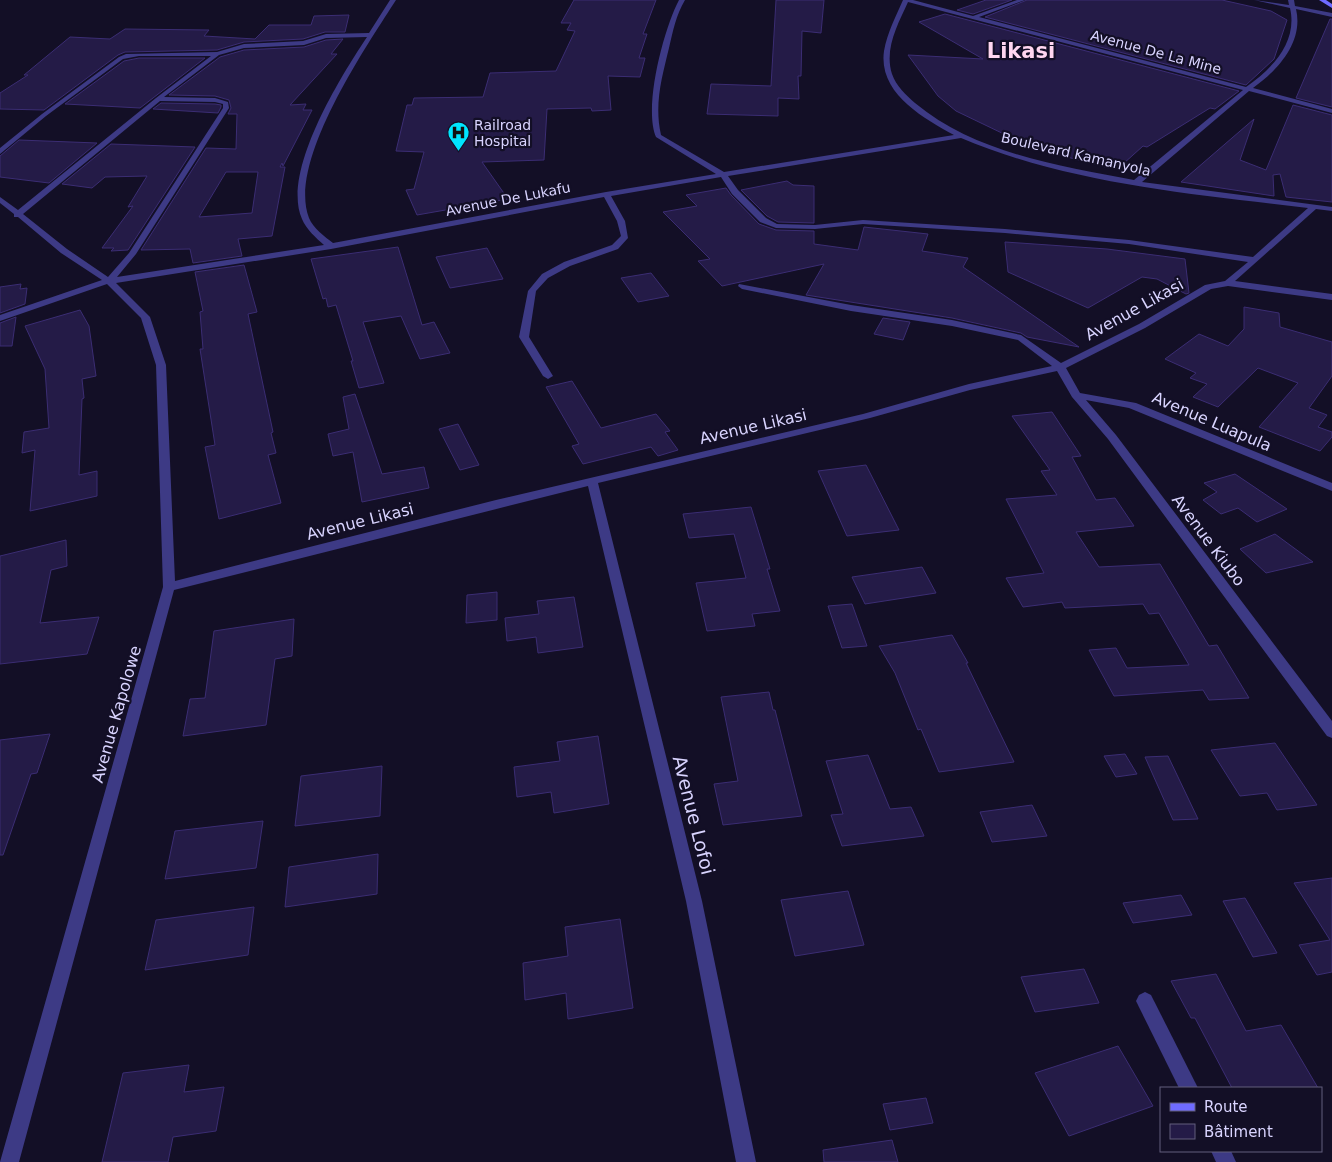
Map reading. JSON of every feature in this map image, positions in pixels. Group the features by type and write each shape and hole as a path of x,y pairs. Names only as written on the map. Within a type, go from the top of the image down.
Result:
{"main road":[{"path":"1322,0 1332,6"}],"street":[{"path":"331,246 317,234 305,217 302,194 305,168 335,94 393,0"},
{"path":"682,0 674,17 657,82 654,124 658,136 723,175 735,192 763,220 776,226 816,227 863,222 1005,231 1129,242 1253,260"},
{"name":"Avenue De La Mine","path":"906,0 974,16 1246,90 1332,111"},
{"name":"Boulevard Kamanyola","path":"906,0 887,50 888,73 898,91 918,110 961,136 1001,151 1136,183 1332,209"},
{"path":"974,16 1022,0"},
{"path":"1257,0 1332,15"},
{"path":"1136,183 1246,90 1262,80 1277,63 1286,50 1295,29 1292,0"},
{"path":"0,152 58,104 120,58 128,55 217,54 244,46 304,43 326,36 370,35"},
{"path":"17,215 217,54"},
{"path":"109,281 132,254 226,108 226,103 215,100 158,100"},
{"name":"Avenue De Lukafu","path":"0,318 109,281 331,246 606,194 961,136"},
{"path":"548,376 524,337 532,291 545,276 568,264 615,247 625,236 621,221 606,194"},
{"name":"Avenue Kapolowe","path":"0,199 17,215 64,251 109,281 145,317 161,365 169,587 9,1162"},
{"path":"1228,283 1314,207"},
{"name":"Avenue Likasi","path":"169,587 592,481 866,416 970,386 1060,367 1142,326 1208,286 1228,283 1332,297"},
{"path":"742,286 851,308 952,323 1021,338 1060,367"},
{"name":"Avenue Kiubo","path":"1060,367 1076,395 1112,437 1332,732"},
{"name":"Avenue Luapula","path":"1076,395 1132,405 1332,487"},
{"name":"Avenue Lofoi","path":"592,481 694,901 746,1162"},
{"path":"1145,1001 1188,1087"}],"building":[{"path":"574,0 656,0 643,34 647,34 639,58 645,58 640,77 608,76 611,110 592,111 591,108 547,109 544,160 482,162 508,199 417,215 406,190 414,189 424,152 396,151 407,105 412,105 414,98 483,97 490,73 556,71 575,31 567,30 571,23 561,23"},
{"path":"776,0 824,0 821,33 802,31 801,76 798,76 799,99 778,98 778,116 707,114 711,84 771,86"},
{"path":"986,0 1012,0 973,14 957,10"},
{"path":"1027,0 1222,0 1271,11 1287,20 1274,59 1246,85 985,17"},
{"path":"945,14 1239,91 1215,109 1210,108 1147,147 1143,146 1123,164 1116,162 1109,168 1033,148 956,111 938,96 908,55 983,59 919,22"},
{"path":"349,15 345,32 325,32 303,39 244,42 217,50 125,52 118,55 44,110 0,109 0,93 28,75 24,75 70,37 110,39 125,29 209,30 204,36 255,39 269,25 311,25 314,16"},
{"path":"1330,19 1332,19 1332,107 1296,98"},
{"path":"343,39 331,54 337,54 290,105 306,104 303,110 312,110 283,166 282,163 280,167 285,167 272,236 238,239 242,256 193,263 190,249 141,250 206,148 236,149 237,114 228,114 231,108 229,100 215,96 169,95 220,57 244,50 304,47 326,40","holes":["226,172 258,172 252,213 199,217"]},
{"path":"139,58 205,58 140,108 65,104 124,61"},
{"path":"161,103 215,104 221,105 221,107 218,113 153,109"},
{"path":"1293,105 1332,115 1332,202 1286,197 1280,174 1273,175 1274,196 1181,182 1254,119 1240,160 1266,170"},
{"path":"19,140 97,143 49,183 0,177 0,156"},
{"path":"111,144 195,147 128,250 111,251 114,248 102,248 133,206 128,207 147,176 105,177 92,188 62,184"},
{"path":"787,181 793,185 814,186 814,223 778,222 767,216 741,190"},
{"path":"726,188 759,224 776,230 814,231 814,244 858,250 864,227 928,234 922,251 968,258 963,267 1079,347 1027,337 1021,333 952,318 806,295 824,264 722,286 698,261 710,259 663,212 697,206 686,195"},
{"path":"1005,242 1107,249 1185,259 1189,293 1186,294 1157,279 1142,277 1088,308 1008,272"},
{"path":"398,247 422,325 434,322 450,353 420,359 401,316 363,322 384,383 359,388 336,305 328,307 326,298 323,299 311,259"},
{"path":"487,248 503,279 450,288 436,257"},
{"path":"244,265 257,312 248,314 276,453 268,455 281,503 219,519 205,447 215,445 200,349 203,349 200,312 203,311 195,272"},
{"path":"651,273 669,296 638,302 621,278"},
{"path":"21,284 20,289 27,288 25,304 0,313 0,287"},
{"path":"1244,307 1279,313 1280,327 1332,342 1332,376 1309,408 1327,415 1318,427 1332,432 1332,437 1320,451 1259,427 1298,383 1258,368 1218,407 1193,397 1207,384 1190,378 1196,373 1165,359 1199,334 1228,346 1244,329"},
{"path":"80,310 89,326 96,376 82,379 84,398 82,399 79,475 97,471 97,496 30,511 35,450 22,453 24,432 49,428 45,369 25,326"},
{"path":"16,317 12,346 0,346 0,323"},
{"path":"883,318 910,322 903,340 874,334"},
{"path":"572,381 601,428 656,414 670,431 665,432 678,450 658,456 651,447 583,464 572,446 579,444 546,387"},
{"path":"355,394 382,474 424,467 429,488 362,502 353,452 333,456 328,434 349,429 343,397"},
{"path":"1052,412 1081,456 1072,457 1096,500 1115,498 1134,526 1076,532 1099,567 1160,564 1209,646 1217,645 1249,698 1209,700 1203,690 1114,696 1089,650 1116,648 1127,668 1189,665 1159,613 1149,614 1143,604 1065,608 1062,602 1023,607 1006,578 1044,573 1006,499 1057,495 1041,471 1050,470 1012,416"},
{"path":"458,424 479,465 460,470 439,429"},
{"path":"866,465 899,530 847,536 818,471"},
{"path":"1235,474 1287,509 1257,522 1238,508 1221,514 1203,500 1217,492 1204,483"},
{"path":"751,507 770,569 767,569 780,611 752,614 755,626 707,631 696,583 746,578 734,534 689,538 683,514"},
{"path":"1275,534 1313,562 1266,573 1240,549"},
{"path":"66,540 67,566 51,570 40,623 99,617 87,654 0,664 0,556"},
{"path":"922,567 936,593 865,604 852,577"},
{"path":"497,592 497,620 466,623 467,595"},
{"path":"574,597 583,647 538,653 536,637 507,641 505,618 539,614 537,601"},
{"path":"852,604 867,646 842,648 828,606"},
{"path":"294,619 292,656 275,659 266,725 183,736 190,699 205,698 214,631"},
{"path":"952,635 968,663 966,663 1014,762 939,772 921,729 918,730 895,673 879,646"},
{"path":"769,692 802,816 723,825 714,784 738,781 721,697"},
{"path":"50,734 37,773 31,774 3,855 0,855 0,740"},
{"path":"598,736 609,804 554,813 551,792 517,797 514,767 560,761 557,742"},
{"path":"1275,743 1317,805 1277,810 1267,793 1240,796 1211,750"},
{"path":"1125,754 1137,774 1116,777 1104,756"},
{"path":"868,755 890,809 911,807 924,836 842,846 831,815 843,814 826,761"},
{"path":"1168,756 1198,819 1173,820 1145,757"},
{"path":"382,766 380,816 295,826 301,776"},
{"path":"1032,805 1047,836 992,842 980,812"},
{"path":"263,821 256,868 165,879 175,831"},
{"path":"378,854 377,894 285,907 289,867"},
{"path":"1332,878 1332,972 1317,975 1299,945 1330,940 1294,883"},
{"path":"848,891 864,945 795,956 781,900"},
{"path":"1181,895 1192,915 1133,923 1123,903"},
{"path":"1245,898 1277,953 1253,957 1223,901"},
{"path":"254,907 248,955 145,970 156,920"},
{"path":"620,919 633,1008 568,1019 566,993 525,1000 523,963 568,956 565,927"},
{"path":"1084,969 1099,1003 1035,1012 1021,977"},
{"path":"1216,974 1246,1031 1281,1025 1317,1087 1231,1087 1195,1018 1191,1018 1171,981"},
{"path":"1118,1046 1153,1106 1069,1136 1035,1073"},
{"path":"189,1065 184,1092 224,1087 216,1131 173,1137 168,1162 102,1162 123,1073"},
{"path":"926,1098 933,1123 890,1130 883,1104"},
{"path":"892,1140 898,1162 824,1162 823,1150"}],"place":[{"name":"Railroad Hospital","path":"458,152"}],"district":[{"name":"Likasi","path":"1021,51"}]}
